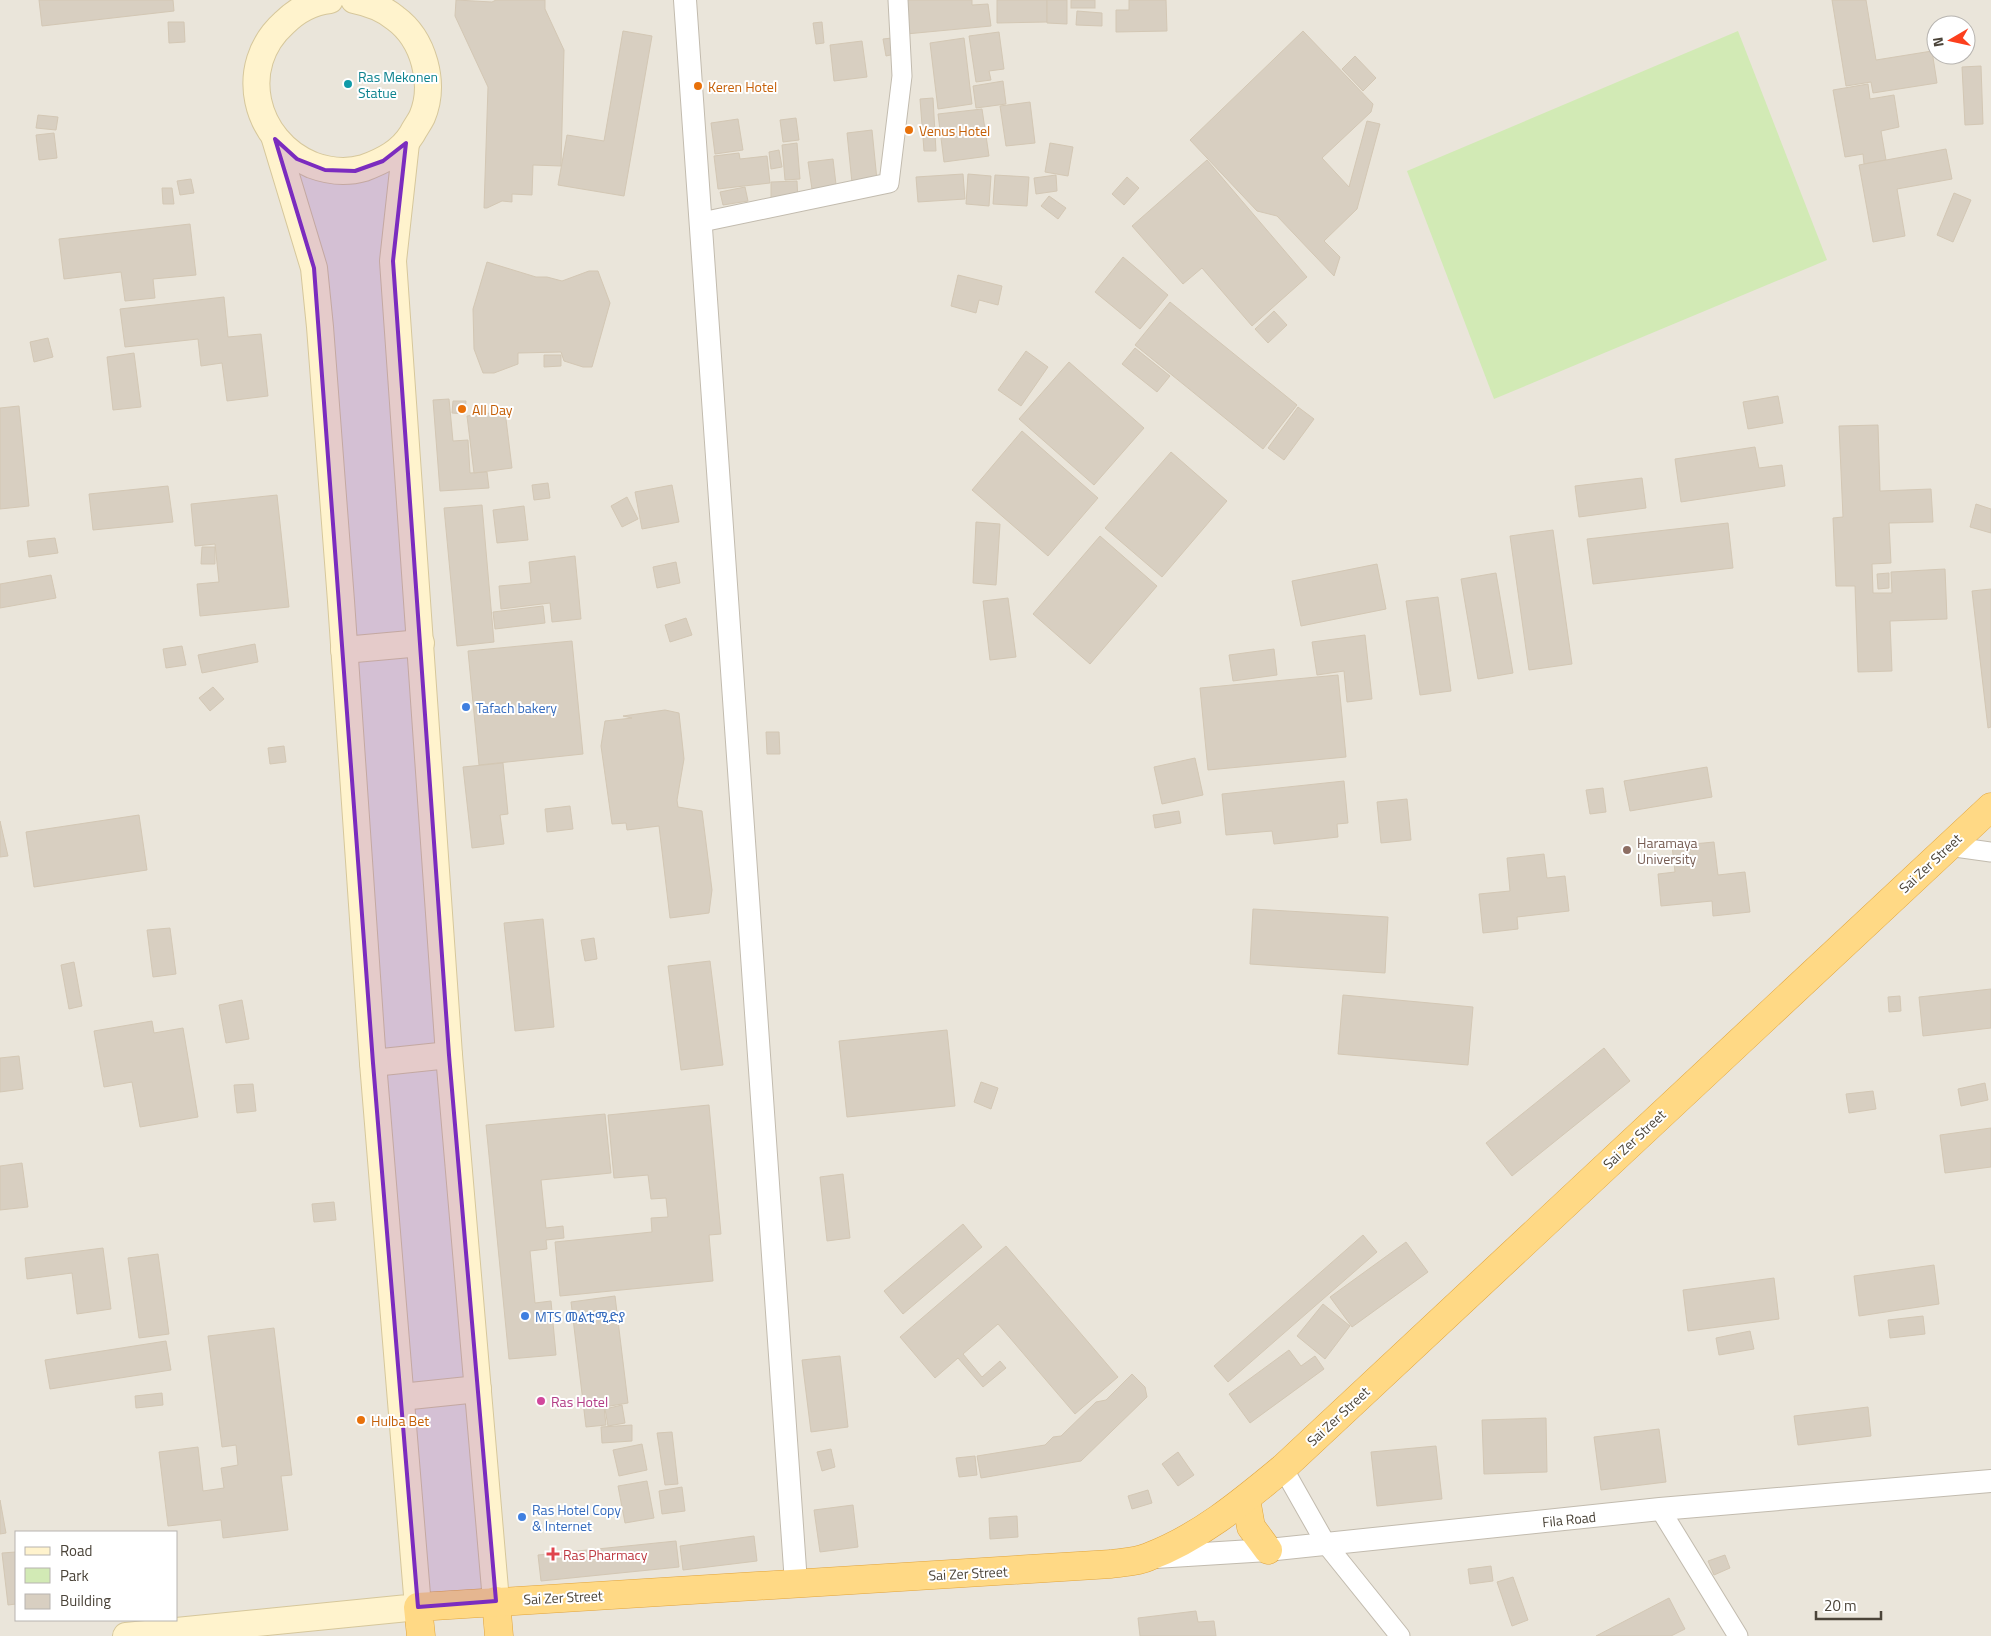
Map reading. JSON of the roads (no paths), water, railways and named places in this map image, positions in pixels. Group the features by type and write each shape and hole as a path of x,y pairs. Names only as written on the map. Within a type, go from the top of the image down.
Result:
{"highway":[{"name":"Sai Zer Street","path":"418,1607 1111,1564 1147,1558 1184,1540 1246,1499 1283,1468 1991,807"},
{"path":"1246,1499 1251,1527 1268,1550"},
{"path":"496,1601 499,1636"},
{"path":"418,1607 421,1636"}],"main road":[{"path":"275,31 278,0"},
{"path":"126,1636 418,1607 373,1064 344,650 314,268 275,139 260,113 256,84 261,54 275,31 295,12 320,1 330,0"},
{"path":"275,139 297,159 325,170 355,171 383,161 406,143 422,117 428,91 425,64 414,38 394,9 354,0"},
{"path":"406,143 393,261 449,1055 496,1601"},
{"path":"344,650 421,643"},
{"path":"373,1064 449,1055"},
{"path":"401,1397 478,1389"}],"street":[{"path":"685,0 796,1583"},
{"path":"702,222 889,183 902,76 898,0"},
{"path":"1948,846 1991,852"},
{"path":"1283,1468 1326,1544 1400,1636"},
{"name":"Fila Road","path":"1147,1558 1268,1550 1660,1509 1991,1481"},
{"path":"1660,1509 1738,1636"}],"place":[{"name":"Ras Mekonen Statue","path":"348,84"},
{"name":"Keren Hotel","path":"698,86"},
{"name":"Venus Hotel","path":"909,130"},
{"name":"All Day","path":"462,409"},
{"name":"Tafach bakery","path":"466,707"},
{"name":"Haramaya University","path":"1627,850"},
{"name":"MTS መልቲሚድያ","path":"525,1316"},
{"name":"Ras Hotel","path":"541,1401"},
{"name":"Hulba Bet","path":"361,1420"},
{"name":"Ras Hotel Copy & Internet","path":"522,1517"},
{"name":"Ras Pharmacy","path":"553,1554"}]}
